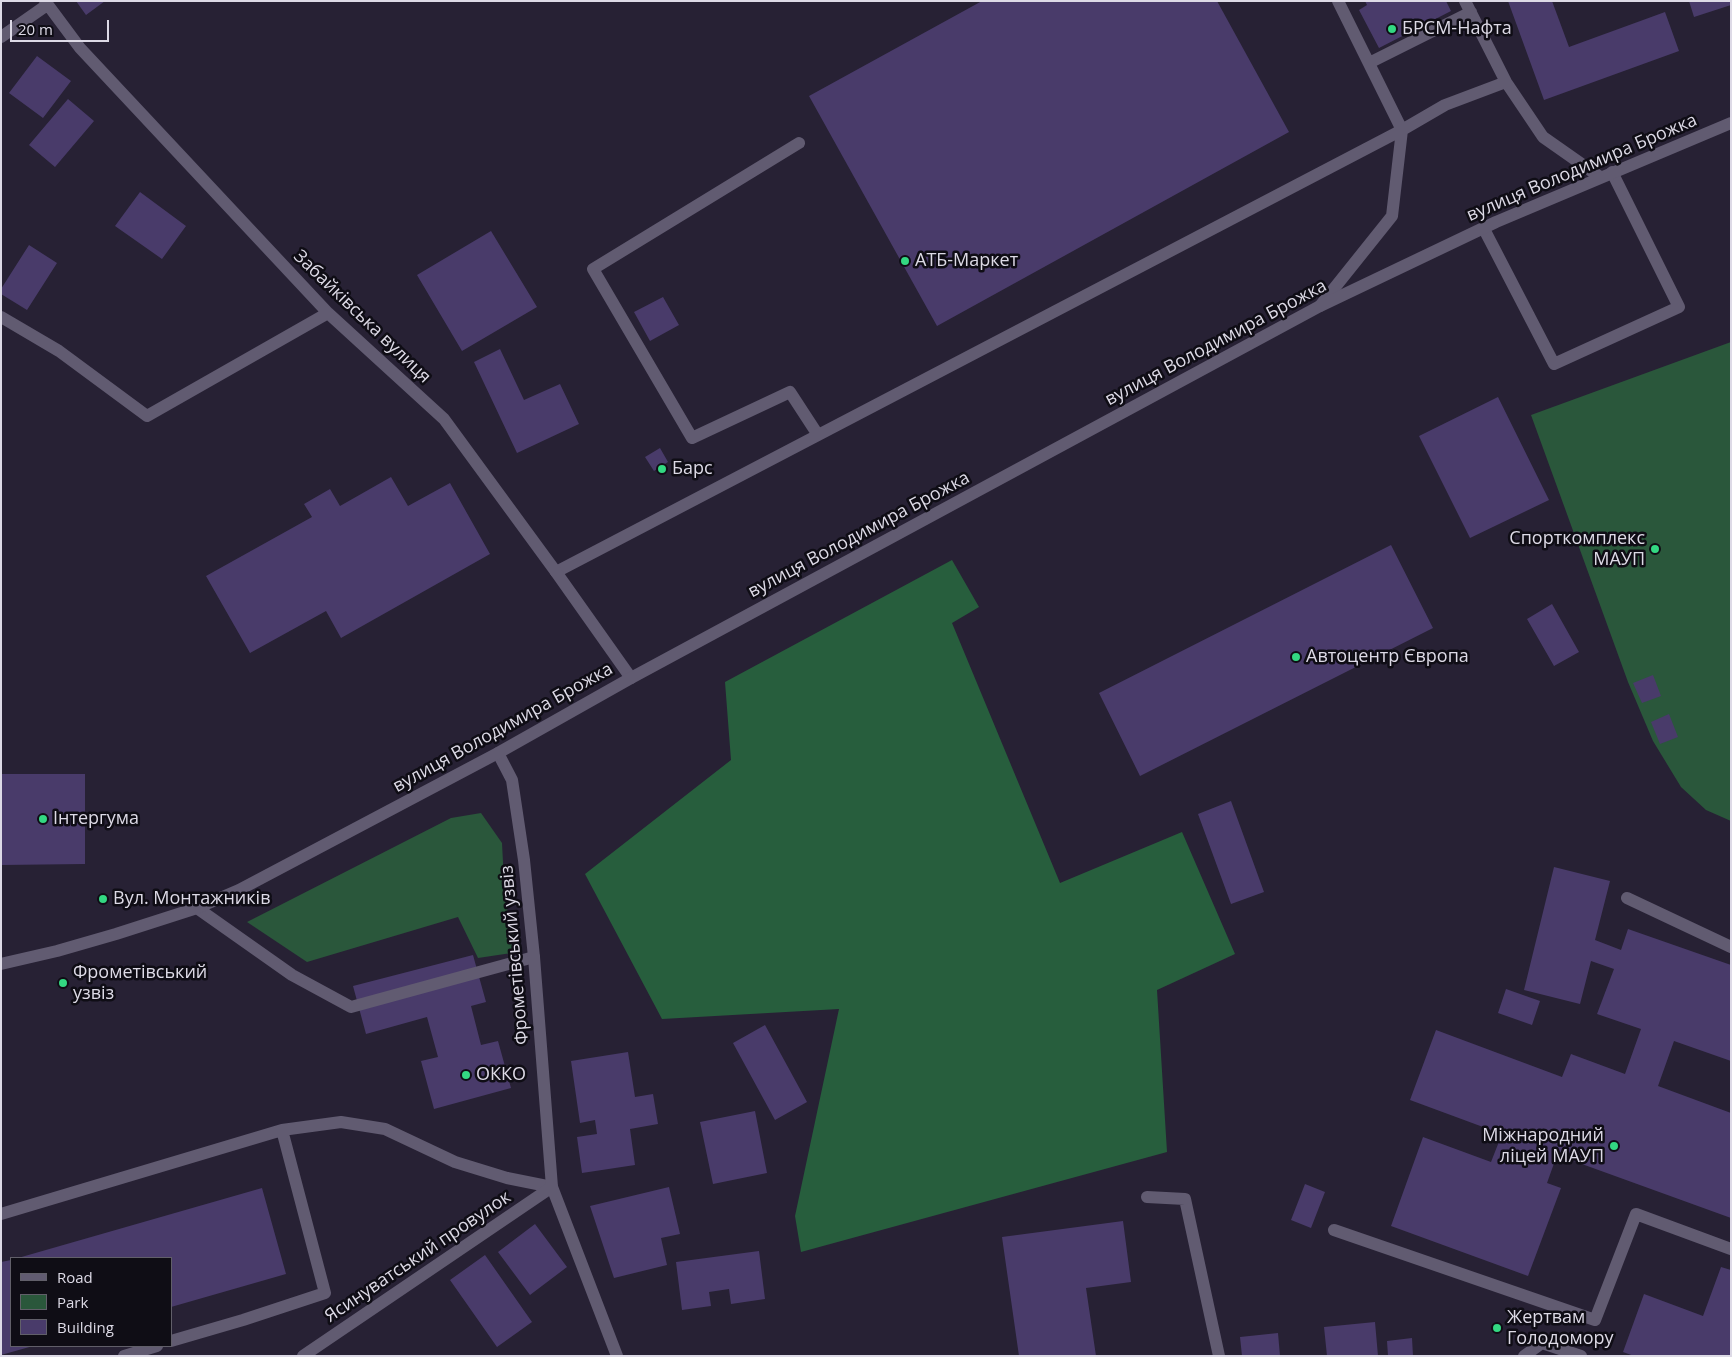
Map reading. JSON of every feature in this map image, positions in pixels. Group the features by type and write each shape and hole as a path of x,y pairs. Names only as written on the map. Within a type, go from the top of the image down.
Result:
{"street":[{"path":"1320,306 1392,216 1402,130 1338,1"},
{"path":"1,37 46,3"},
{"name":"Забайківська вулиця","path":"46,3 80,48 328,313 444,419 631,678"},
{"path":"1369,63 1468,7 1506,82 1543,137 1600,177"},
{"path":"556,572 1402,130 1445,105 1506,82"},
{"name":"вулиця Володимира Брожка","path":"1,964 82,944 197,908 239,890 498,753 631,678 1320,306 1600,177 1731,123"},
{"path":"799,143 593,269 692,438 790,392 818,435"},
{"path":"1484,229 1554,364 1679,307 1612,172"},
{"path":"1,317 59,351 147,416 328,313"},
{"name":"Фрометівський узвіз","path":"498,753 512,780 516,804 534,957 552,1187 617,1356"},
{"path":"1627,898 1731,947"},
{"path":"197,908 292,975 351,1007 534,957"},
{"path":"1,1214 282,1130 341,1122 385,1129 456,1162 507,1178 552,1187"},
{"path":"172,1341 325,1293 282,1130"},
{"name":"Ясинуватський провулок","path":"303,1356 552,1187"},
{"path":"1147,1197 1185,1199 1219,1356"},
{"path":"1334,1230 1595,1320 1636,1214 1731,1249"},
{"path":"1524,1356 1542,1343 1581,1356"},
{"path":"124,1356 153,1347"}],"green space":[{"name":"Спорткомплекс МАУП","path":"1731,342 1731,821 1706,810 1681,787 1653,741 1628,682 1531,415"},
{"path":"952,560 979,607 952,623 1060,883 1182,832 1235,954 1157,990 1167,1152 801,1252 795,1216 839,1009 662,1019 585,874 731,760 725,682"},
{"path":"481,813 502,843 505,901 518,952 478,958 458,917 307,962 247,922 451,818"}],"building":[{"path":"76,1 105,1 86,15"},
{"path":"982,1 1217,1 1289,132 937,326 809,96"},
{"name":"БРСМ-Нафта","path":"1365,1 1446,1 1451,11 1379,48 1359,10 1367,5"},
{"path":"1508,1 1552,1 1569,47 1665,12 1679,51 1544,100"},
{"path":"1689,1 1731,1 1731,5 1694,17"},
{"path":"37,56 71,81 43,118 9,93"},
{"path":"68,99 94,121 55,167 29,145"},
{"path":"140,192 186,226 162,259 115,226"},
{"path":"491,231 537,307 462,351 417,275"},
{"path":"29,245 57,263 27,310 1,294 1,289"},
{"path":"663,297 679,325 650,341 634,312"},
{"path":"500,349 524,400 560,384 579,424 517,453 474,362"},
{"path":"1498,397 1549,500 1470,538 1419,436"},
{"path":"660,448 668,462 654,471 645,457"},
{"path":"391,477 408,506 450,483 490,554 341,638 326,611 250,653 206,576 312,517 304,504 330,489 340,506"},
{"path":"1391,545 1433,628 1140,776 1099,693"},
{"path":"1552,604 1579,652 1554,666 1527,619"},
{"path":"1653,675 1661,696 1642,703 1633,683"},
{"path":"1669,714 1678,737 1660,744 1651,722"},
{"name":"Інтергума","path":"1,774 85,774 85,864 1,865"},
{"path":"1231,801 1264,892 1231,904 1198,814"},
{"name":"Міжнародний ліцей МАУП","path":"1554,867 1610,881 1595,940 1621,950 1628,929 1731,965 1731,1061 1674,1041 1658,1086 1731,1113 1731,1218 1557,1155 1547,1183 1561,1188 1528,1276 1391,1226 1423,1137 1491,1162 1502,1134 1410,1100 1436,1030 1562,1077 1571,1054 1625,1074 1641,1029 1597,1014 1614,969 1591,961 1580,1004 1524,990"},
{"path":"473,955 486,1002 471,1006 481,1045 498,1041 511,1088 434,1109 421,1061 438,1057 427,1017 366,1034 353,986"},
{"path":"1506,989 1540,1001 1532,1025 1498,1013"},
{"path":"765,1025 807,1102 775,1120 733,1043"},
{"path":"628,1052 635,1097 653,1094 658,1124 630,1129 635,1165 582,1173 577,1137 597,1134 595,1120 580,1123 571,1061"},
{"path":"755,1111 767,1173 713,1184 700,1122"},
{"path":"1305,1184 1325,1192 1311,1228 1291,1220"},
{"path":"669,1187 680,1234 661,1238 667,1265 614,1278 590,1206"},
{"path":"262,1188 286,1274 172,1307 172,1257 21,1257"},
{"path":"1123,1221 1131,1282 1086,1288 1096,1356 1019,1356 1002,1237"},
{"path":"535,1224 567,1267 530,1295 498,1252"},
{"path":"759,1251 765,1299 731,1304 729,1289 709,1292 711,1306 682,1310 676,1262"},
{"path":"485,1255 532,1322 497,1347 450,1280"},
{"path":"10,1260 10,1347 29,1347 1,1355 1,1262"},
{"path":"1721,1267 1731,1270 1731,1356 1634,1356 1623,1352 1644,1294 1703,1316"},
{"path":"1375,1322 1378,1356 1327,1356 1324,1327"},
{"path":"1278,1333 1280,1356 1242,1356 1240,1337"},
{"path":"1412,1338 1413,1356 1388,1356 1387,1341"}],"place":[{"name":"БРСМ-Нафта","path":"1392,29"},
{"name":"АТБ-Маркет","path":"905,261"},
{"name":"Барс","path":"662,469"},
{"name":"Спорткомплекс МАУП","path":"1655,549"},
{"name":"Автоцентр Європа","path":"1296,657"},
{"name":"Інтергума","path":"43,819"},
{"name":"Вул. Монтажників","path":"103,899"},
{"name":"Фрометівський узвіз","path":"63,983"},
{"name":"ОККО","path":"466,1075"},
{"name":"Міжнародний ліцей МАУП","path":"1614,1146"},
{"name":"Жертвам Голодомору","path":"1497,1328"}]}
